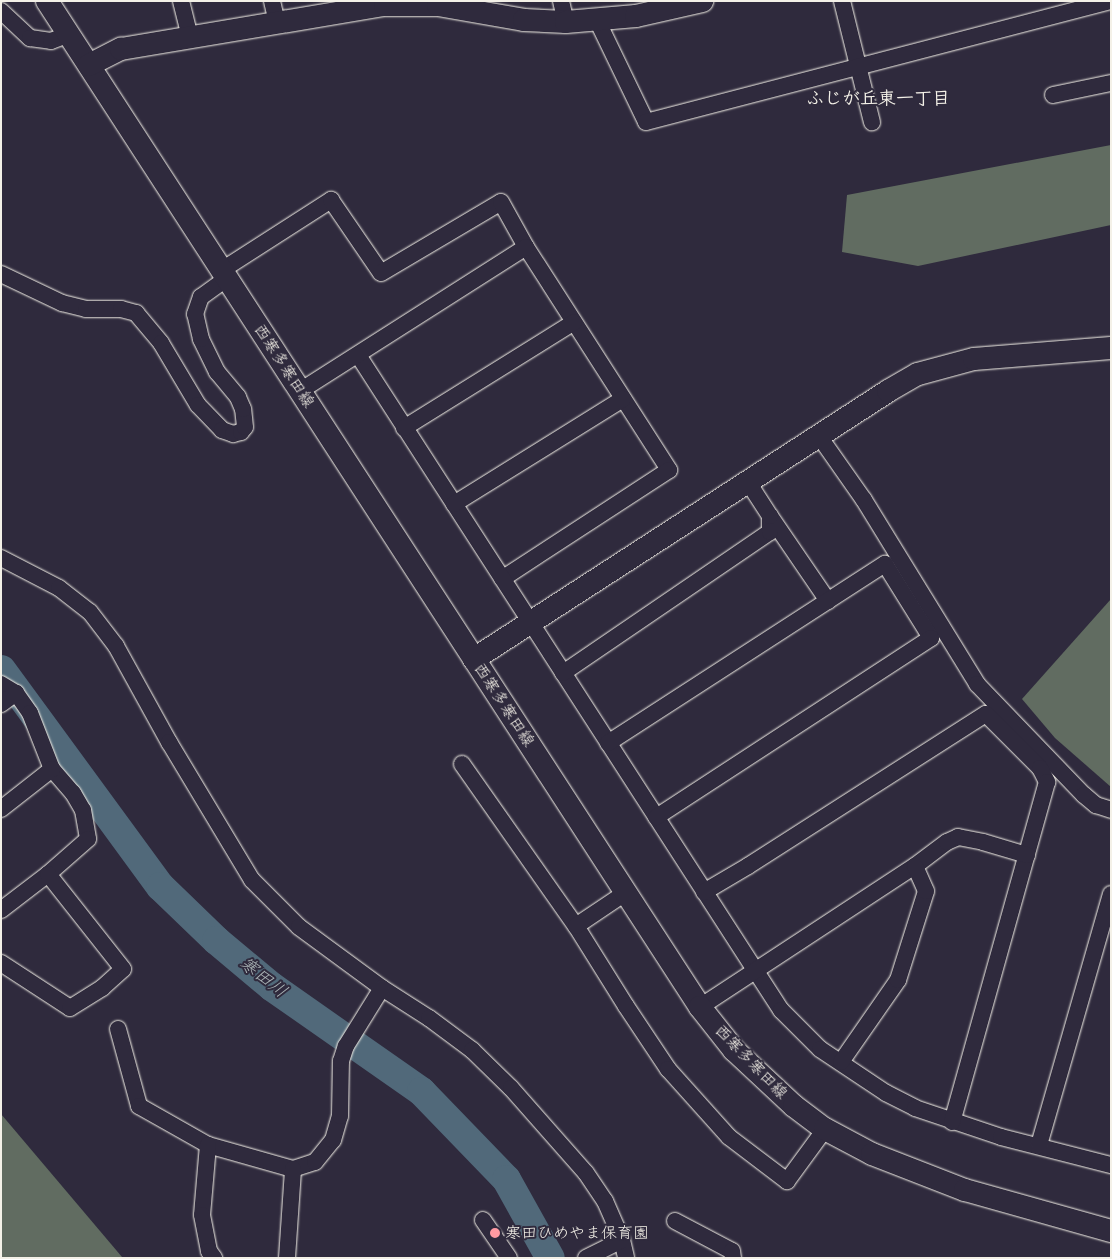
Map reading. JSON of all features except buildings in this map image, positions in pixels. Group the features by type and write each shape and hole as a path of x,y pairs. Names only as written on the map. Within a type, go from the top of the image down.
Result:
{"main road":[{"name":"西寒多寒田線","path":"47,1 700,1007 740,1056 794,1106 825,1129 872,1154 965,1190 1111,1231"},
{"path":"89,66 121,49 190,37 275,12 385,3 473,6 524,20 564,11 596,20 636,16 702,1"},
{"path":"474,659 918,374 974,359 1111,348"}],"street":[{"path":"181,1 190,37"},
{"path":"842,1 872,122"},
{"path":"596,20 646,122 1111,1"},
{"path":"1,11 30,38 51,41 69,34"},
{"path":"1053,95 1111,83"},
{"path":"1,274 62,303 86,309 121,309 136,313 161,343 198,405 222,430 234,434 241,432 245,427 243,409 238,397 220,376 199,334 194,314 201,297 224,274 331,200 381,273 501,202 526,247 669,470 502,579"},
{"path":"300,391 526,247"},
{"path":"404,428 574,322"},
{"path":"358,355 754,970 781,1010 792,1022 820,1049 886,1093 915,1108 1001,1137 1039,1145 1111,1165"},
{"path":"454,504 623,399"},
{"path":"819,436 864,500 977,684 1084,794 1096,805 1111,810"},
{"path":"748,482 828,601"},
{"path":"563,673 770,532 770,516"},
{"path":"1,558 59,588 90,612 116,646 169,742 252,880 299,926 382,988 429,1018 472,1050 511,1088 586,1173 605,1201 622,1240 626,1258"},
{"path":"608,743 886,564 931,638 656,817"},
{"path":"1,684 16,693 30,713 52,769 73,793 83,810 88,839 48,874 1,910"},
{"path":"1,704 16,693"},
{"path":"704,892 986,714 1040,768 1047,782 952,1122"},
{"path":"462,764 576,926 668,1069 699,1106 730,1137 787,1181 825,1129"},
{"path":"1,810 52,769"},
{"path":"700,1007 914,866 947,842 958,837 1027,855"},
{"path":"841,1062 898,980 926,891 914,866"},
{"path":"1,963 70,1008 102,988 123,969 48,874"},
{"path":"576,926 625,892"},
{"path":"1039,1145 1111,894"},
{"path":"118,1029 139,1106 208,1145 293,1169 315,1162 333,1140 340,1116 341,1061 346,1046 382,988"},
{"path":"208,1145 202,1215 209,1251 214,1258"},
{"path":"287,1258 293,1169"},
{"path":"483,1220 509,1258"},
{"path":"675,1221 732,1251 733,1258"},
{"path":"586,1258 622,1240"}],"green space":[{"path":"1111,145 1111,225 918,266 842,252 847,195"},
{"path":"1111,599 1111,787 1055,738 1022,699"},
{"path":"1,1114 122,1257 122,1258 1,1258"}],"waterway":[{"name":"寒田川","path":"1,669 160,886 216,940 271,986 421,1091 506,1179 550,1258"}],"place":[{"name":"寒田ひめやま保育園","path":"495,1233"}],"district":[{"name":"ふじが丘東一丁目","path":"878,99"}]}
